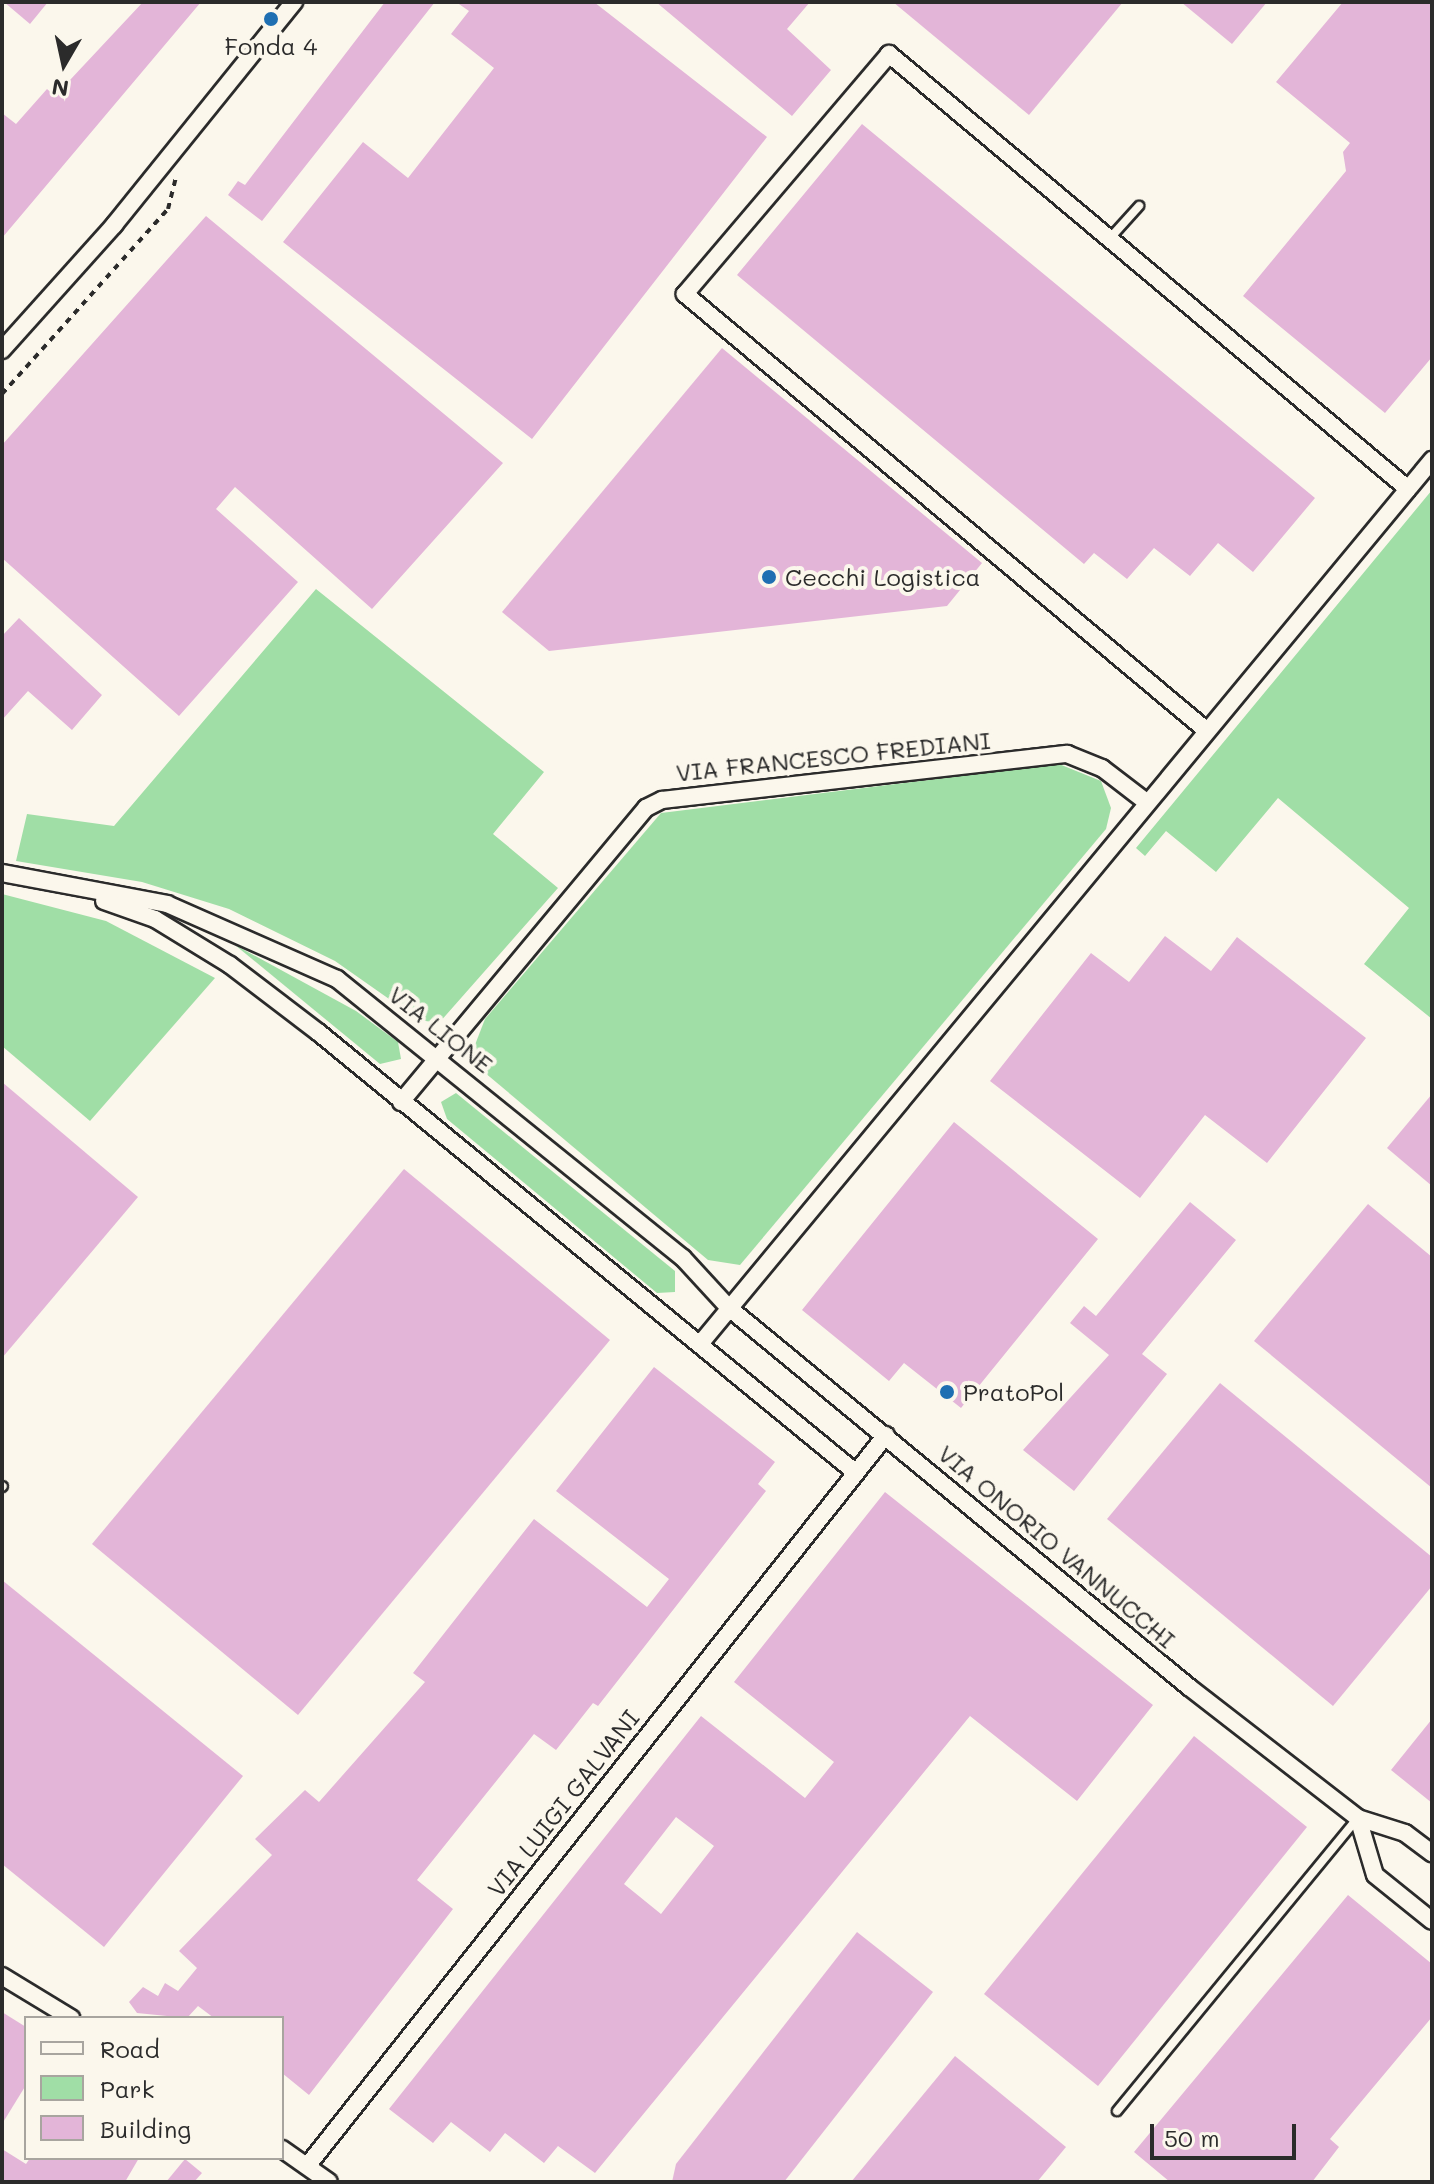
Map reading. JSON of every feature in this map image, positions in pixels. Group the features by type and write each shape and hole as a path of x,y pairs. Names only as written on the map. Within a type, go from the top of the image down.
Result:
{"street":[{"path":"2,350 114,225 294,2"},
{"path":"1207,731 685,294 889,54 1408,489"},
{"path":"855,1472 700,1344 1145,801 1432,460"},
{"name":"VIA FRANCESCO FREDIANI","path":"401,1102 646,808 662,800 1067,754 1102,768 1145,801"},
{"name":"VIA LIONE","path":"2,873 67,888 167,904 253,936 337,979 438,1057 683,1258 729,1308"},
{"name":"VIA LIONE","path":"67,888 155,919 230,965 700,1344"},
{"name":"VIA ONORIO VANNUCCHI","path":"729,1308 1358,1818 1405,1833 1432,1853"},
{"name":"VIA LUIGI GALVANI","path":"308,2165 886,1435"},
{"path":"1358,1818 1375,1875 1432,1921"},
{"path":"2,1976 68,2016"},
{"path":"284,2150 329,2182"}],"lane":[{"path":"1111,237 1139,206"},
{"path":"1117,2111 1358,1818"}],"path":[{"path":"2,394 168,209 179,166"}],"green space":[{"path":"1432,490 1432,1019 1364,964 1409,908 1278,798 1216,872 1166,831 1145,856 1136,848"},
{"path":"316,589 544,772 493,834 558,888 439,1023 419,1020 335,961 229,909 142,882 16,861 27,814 114,826"},
{"path":"1059,764 1101,781 1111,808 1106,829 740,1265 708,1260 478,1067 473,1050 485,1019 661,813"},
{"path":"2,894 106,921 215,978 90,1121 2,1046"},
{"path":"235,945 356,1011 398,1042 401,1059 380,1064"},
{"path":"456,1093 675,1271 675,1292 657,1293 447,1119 441,1102"}],"building":[{"path":"4,2 48,2 30,24"},
{"path":"143,2 201,2 2,238 2,113 16,124 47,89 55,96"},
{"path":"385,2 435,2 262,221 228,195 238,181 245,185"},
{"path":"456,2 594,2 767,137 532,439 283,242 363,142 408,178 494,68 451,34 469,11"},
{"path":"656,2 810,2 787,29 831,70 792,116"},
{"path":"893,2 1123,2 1029,115"},
{"path":"1181,2 1267,2 1232,44"},
{"path":"1343,2 1432,2 1432,357 1385,413 1243,296 1346,171 1343,152 1350,143 1276,82"},
{"path":"862,124 1315,498 1253,572 1218,543 1190,576 1154,548 1127,579 1094,553 1084,564 737,275"},
{"path":"206,216 503,463 372,609 235,487 216,509 298,582 179,716 2,558 2,445"},
{"path":"722,348 982,563 947,606 549,651 502,612"},
{"path":"19,618 102,695 72,730 28,691 2,720 2,636"},
{"path":"1165,936 1211,971 1237,937 1366,1038 1267,1163 1205,1115 1140,1198 990,1081 1091,953 1129,982"},
{"path":"2,1082 138,1197 2,1358"},
{"path":"1432,1094 1432,1186 1387,1148"},
{"path":"954,1122 1098,1239 961,1408 904,1363 889,1381 802,1310"},
{"path":"404,1169 610,1340 298,1715 92,1544"},
{"path":"1190,1202 1236,1240 1142,1354 1167,1374 1074,1491 1023,1450 1109,1355 1070,1323 1084,1306 1096,1316"},
{"path":"1368,1204 1432,1257 1432,1488 1254,1341"},
{"path":"654,1367 775,1462 758,1484 766,1491 598,1706 593,1703 556,1750 534,1734 417,1880 453,1909 309,2095 284,2075 284,2016 211,2016 198,2006 189,2016 137,2013 129,2002 143,1987 158,1996 165,1983 178,1991 197,1968 179,1951 272,1855 255,1839 305,1790 319,1802 425,1682 413,1673 534,1519 647,1607 669,1579 556,1491"},
{"path":"1220,1383 1432,1557 1432,1586 1333,1706 1107,1519"},
{"path":"885,1492 1153,1705 1077,1801 970,1716 595,2173 558,2146 544,2163 505,2133 490,2152 451,2122 433,2143 389,2109 701,1716 805,1798 834,1762 734,1682","holes":["676,1817 714,1846 661,1914 624,1884"]},
{"path":"2,1580 243,1776 104,1947 2,1864"},
{"path":"1432,1719 1432,1803 1391,1770"},
{"path":"1194,1736 1307,1827 1098,2086 984,1994"},
{"path":"1348,1895 1432,1964 1432,2017 1330,2139 1339,2147 1312,2182 1170,2182 1134,2152"},
{"path":"857,1932 933,1992 784,2182 672,2182 676,2164"},
{"path":"2,2012 24,2026 24,2088 2,2124"},
{"path":"955,2056 1066,2147 1037,2182 851,2182"},
{"path":"2,2149 26,2164 29,2160 138,2160 125,2182 2,2182"},
{"path":"184,2160 202,2173 194,2182 166,2182"}],"place":[{"name":"Fonda 4","path":"271,19"},
{"name":"Cecchi Logistica","path":"769,577"},
{"name":"PratoPol","path":"947,1392"}]}
